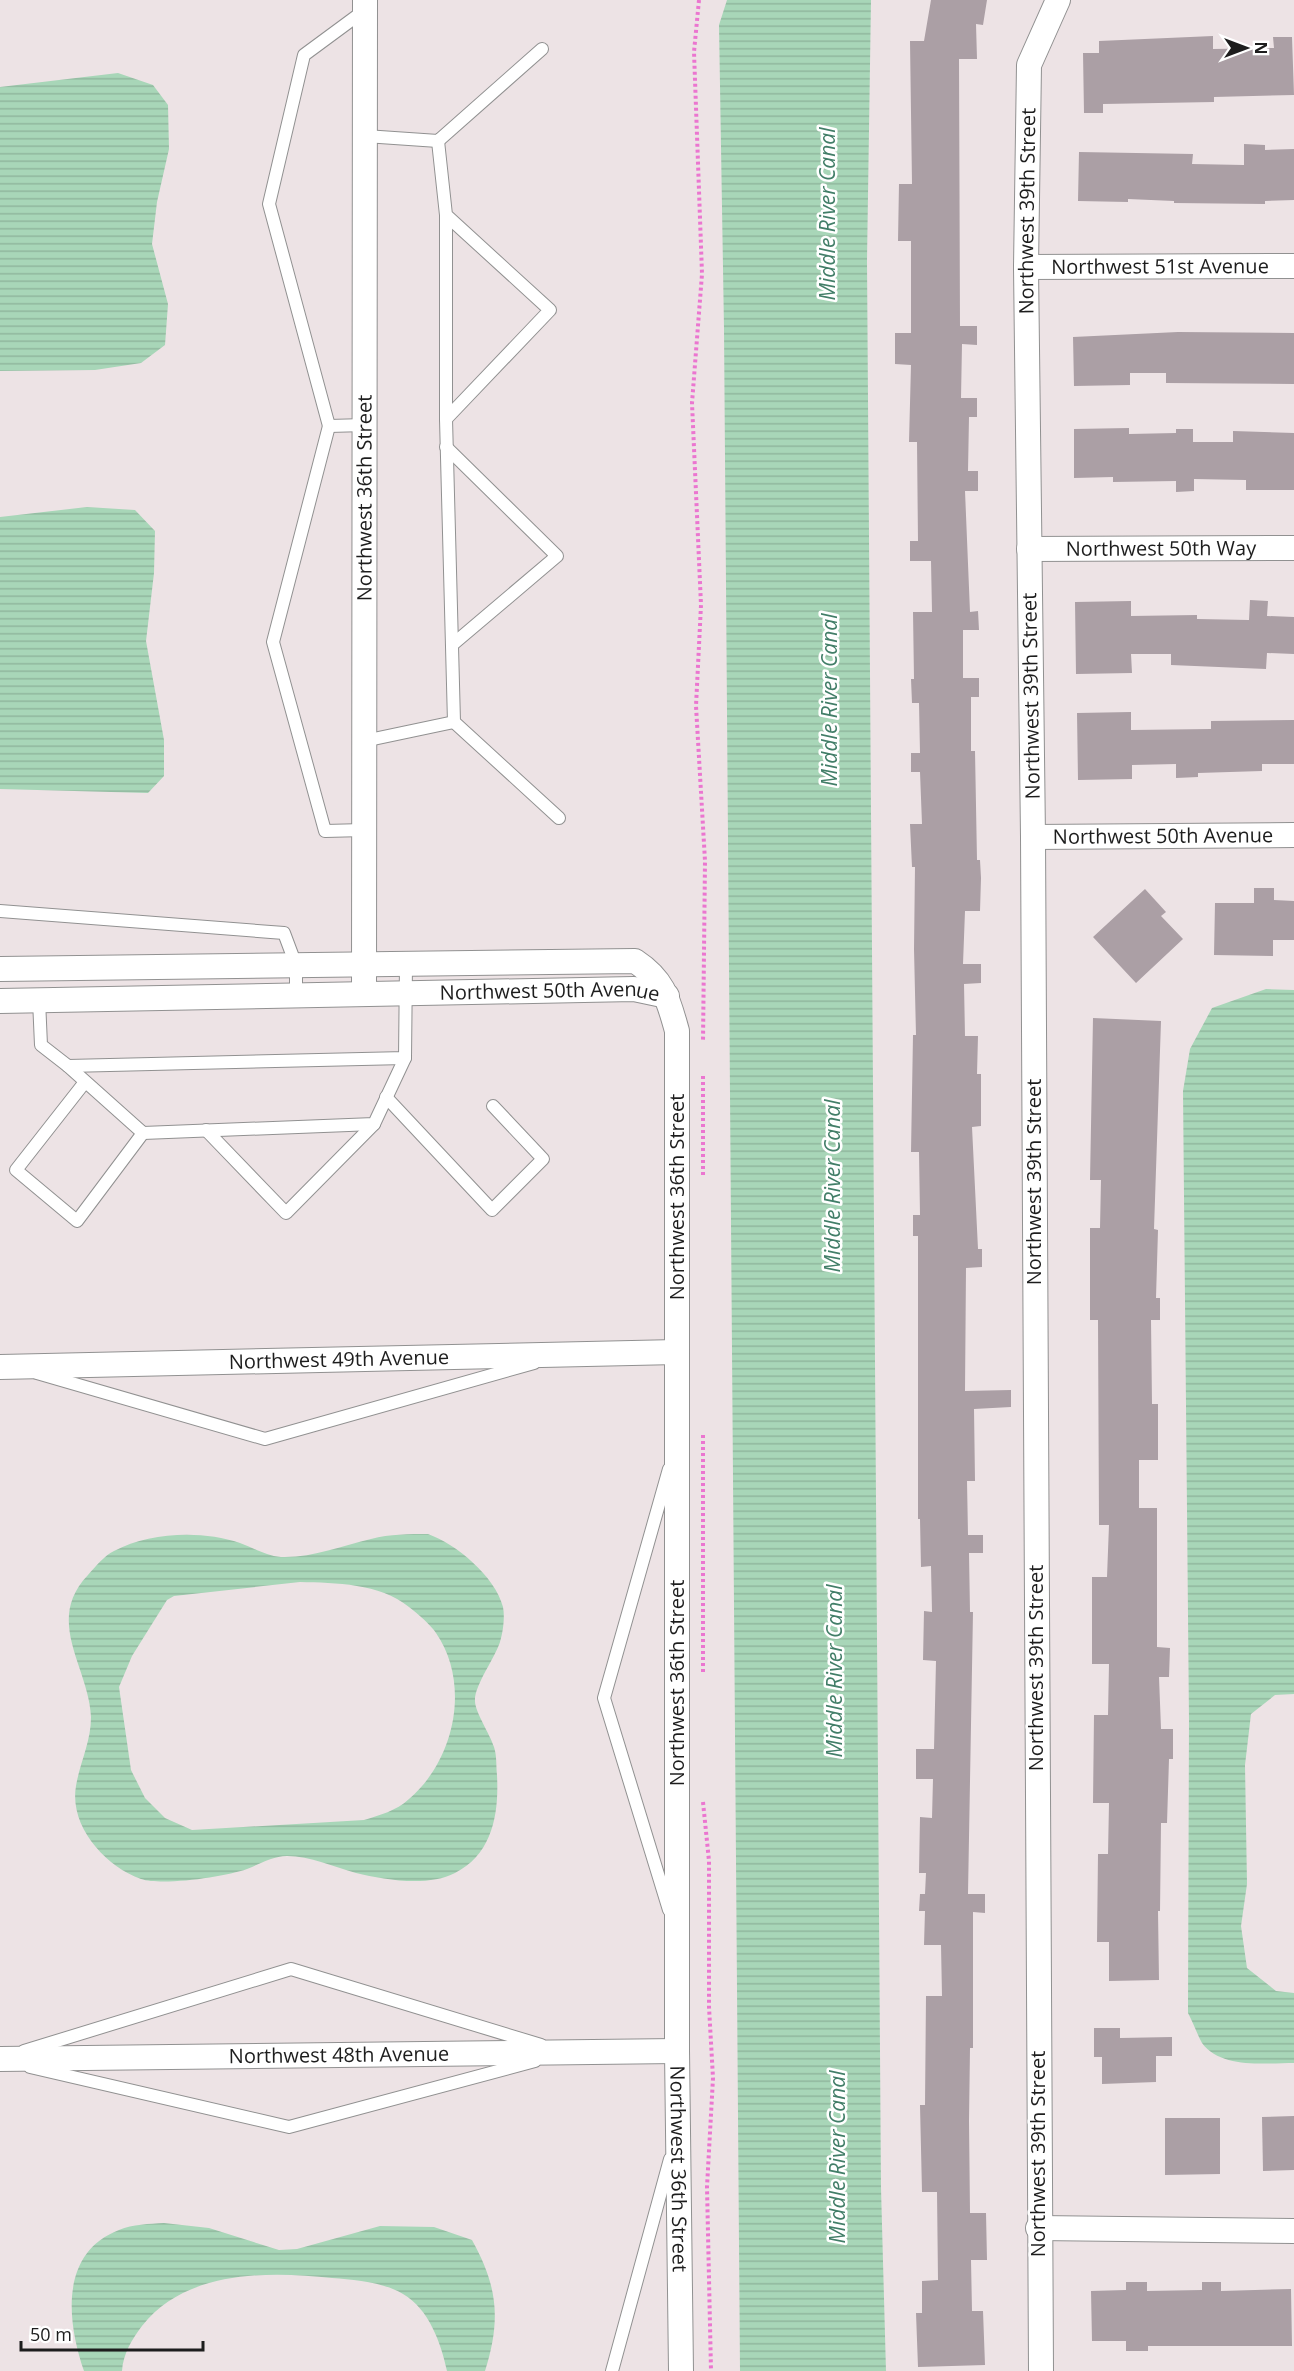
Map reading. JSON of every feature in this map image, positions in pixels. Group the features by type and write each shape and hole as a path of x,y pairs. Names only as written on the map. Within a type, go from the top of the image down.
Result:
{"street":[{"name":"Northwest 39th Street","path":"1041,2371 1038,2228 1033,837 1026,267 1029,65 1058,0"},
{"name":"Northwest 36th Street","path":"364,5 364,994"},
{"name":"Northwest 51st Avenue","path":"1026,267 1294,266"},
{"name":"Northwest 50th Way","path":"1029,549 1294,548"},
{"name":"Northwest 50th Avenue","path":"1033,837 1294,835"},
{"name":"Northwest 50th Avenue","path":"0,969 635,961 653,973 667,996"},
{"name":"Northwest 50th Avenue","path":"0,1001 634,989 667,996"},
{"name":"Northwest 36th Street","path":"667,996 676,1030 677,2051 681,2371"},
{"name":"Northwest 49th Avenue","path":"8,1367 677,1352"},
{"name":"Northwest 48th Avenue","path":"0,2059 677,2051"},
{"path":"1038,2228 1294,2231"}],"lane":[{"path":"364,5 304,55 269,204 329,426 273,642 325,831 364,830"},
{"path":"364,136 438,141 542,49"},
{"path":"438,141 446,215 446,447 454,722 559,818"},
{"path":"446,215 550,310 446,418"},
{"path":"329,426 364,425"},
{"path":"446,447 557,556 452,645"},
{"path":"364,741 454,722"},
{"path":"0,912 284,933 296,965 296,995"},
{"path":"206,1130 286,1213 374,1124 405,1058 406,964"},
{"path":"39,1000 41,1045 143,1133 374,1124"},
{"path":"68,1066 405,1058"},
{"path":"85,1082 16,1170 76,1221 143,1133"},
{"path":"386,1097 492,1210 543,1159 493,1106"},
{"path":"8,1367 266,1439 566,1354"},
{"path":"677,1442 604,1698 677,1936"},
{"path":"0,2059 291,1969 565,2053"},
{"path":"0,2059 289,2127 565,2053"},
{"path":"612,2371 678,2132"}],"water":[{"name":"Middle River Canal","path":"727,0 871,0 867,261 881,2188 886,2371 740,2371 724,329 719,25"},
{"path":"118,73 153,85 168,105 169,149 157,202 152,244 168,304 165,345 141,363 95,370 0,371 0,87"},
{"path":"87,507 135,510 155,531 154,573 146,641 164,740 164,776 148,793 0,789 0,517"},
{"path":"1266,989 1294,990 1294,1694 1275,1695 1251,1714 1245,1765 1247,1884 1241,1926 1247,1968 1276,1991 1294,1993 1294,2063 1257,2064 1232,2061 1210,2051 1202,2043 1188,2013 1189,1720 1183,1091 1190,1049 1212,1008"},
{"path":"428,1534 462,1553 483,1573 499,1595 504,1615 500,1642 481,1680 475,1701 477,1711 495,1750 497,1804 495,1818 486,1844 468,1865 444,1877 406,1881 367,1876 296,1856 282,1856 224,1875 163,1882 141,1879 128,1873 115,1865 92,1843 78,1816 75,1801 76,1786 89,1735 91,1717 84,1680 72,1645 69,1627 70,1610 75,1592 100,1562 110,1553 128,1545 176,1535 225,1539 276,1556 293,1557 315,1554 385,1536","holes":["300,1582 342,1584 384,1593 409,1607 436,1633 447,1653 453,1675 455,1698 453,1720 438,1764 425,1783 399,1807 364,1820 192,1830 165,1818 145,1798 131,1770 119,1687 132,1656 167,1600 174,1596"]},
{"path":"164,2223 209,2228 279,2250 297,2249 380,2226 434,2227 472,2240 487,2273 494,2304 493,2336 485,2371 447,2371 437,2338 427,2318 412,2300 395,2290 359,2281 307,2276 255,2275 205,2284 181,2294 160,2308 142,2326 129,2347 122,2371 84,2371 74,2332 72,2311 77,2272 86,2255 100,2241 119,2230 135,2225"}],"building":[{"path":"931,0 987,0 983,25 976,24 977,59 959,59 960,326 977,326 977,345 962,344 961,398 977,398 977,417 969,417 968,471 978,471 978,491 965,491 970,612 978,611 979,630 963,630 963,678 979,678 979,697 971,697 971,751 975,751 977,860 980,860 981,878 980,911 965,911 963,964 981,964 981,983 964,984 965,1036 978,1036 977,1074 981,1074 981,1126 972,1127 978,1249 982,1249 982,1267 966,1268 965,1391 1011,1390 1011,1407 974,1409 975,1481 967,1481 968,1535 983,1535 983,1553 969,1553 970,1612 973,1612 968,1894 985,1894 985,1913 973,1912 973,2048 970,2048 969,2121 970,2213 986,2213 987,2260 971,2260 972,2311 983,2311 985,2365 918,2367 916,2313 922,2313 922,2281 938,2280 937,2192 922,2192 920,2105 925,2105 926,1996 942,1996 941,1945 924,1945 925,1911 919,1911 920,1894 925,1894 926,1873 919,1873 920,1817 932,1818 933,1779 916,1779 916,1749 934,1749 936,1661 923,1660 924,1611 932,1612 931,1566 921,1567 920,1519 918,1519 918,1236 913,1236 913,1215 920,1215 919,1152 911,1152 913,1035 916,1035 915,867 912,867 910,824 922,824 920,772 911,772 911,753 920,753 919,703 912,703 913,612 932,612 931,561 910,561 910,541 918,541 917,442 909,442 911,365 895,364 895,333 911,333 911,241 898,241 899,184 912,184 910,41 924,41"},
{"path":"1213,36 1213,49 1274,48 1273,37 1292,37 1294,95 1214,97 1214,102 1103,104 1103,113 1084,113 1083,53 1099,53 1099,41"},
{"path":"1244,144 1265,145 1265,150 1294,149 1294,200 1265,201 1265,204 1174,203 1174,201 1128,199 1128,202 1078,201 1079,152 1193,154 1192,164 1244,165"},
{"path":"1178,332 1294,333 1294,384 1166,383 1166,373 1130,373 1130,385 1074,386 1073,337"},
{"path":"1129,428 1129,434 1176,433 1176,429 1193,429 1193,442 1233,442 1233,431 1294,433 1294,490 1246,490 1246,480 1194,479 1194,491 1176,492 1176,481 1113,482 1113,477 1074,478 1074,429"},
{"path":"1250,600 1268,601 1267,616 1294,617 1294,654 1267,653 1266,669 1171,665 1171,654 1131,654 1132,673 1076,674 1075,602 1131,601 1131,616 1197,615 1197,619 1249,620"},
{"path":"1131,712 1131,730 1211,729 1211,721 1294,720 1294,764 1262,764 1262,771 1198,773 1198,777 1176,778 1176,764 1132,765 1132,779 1078,780 1077,713"},
{"path":"1254,888 1274,888 1274,900 1294,901 1294,940 1273,940 1273,956 1214,955 1215,903 1254,903"},
{"path":"1145,889 1166,912 1161,916 1183,939 1136,983 1093,937"},
{"path":"1093,1018 1161,1021 1154,1229 1158,1230 1156,1298 1160,1298 1160,1320 1151,1320 1152,1404 1158,1404 1158,1460 1139,1460 1139,1508 1157,1508 1157,1647 1170,1648 1169,1677 1159,1677 1161,1729 1173,1729 1173,1759 1169,1759 1167,1823 1161,1823 1160,1911 1158,1911 1159,1980 1109,1981 1109,1942 1097,1942 1098,1854 1108,1854 1109,1803 1093,1803 1094,1715 1108,1715 1109,1664 1092,1664 1092,1577 1107,1577 1109,1525 1099,1525 1098,1320 1090,1320 1090,1228 1100,1228 1101,1180 1090,1180"},
{"path":"1094,2028 1120,2028 1120,2038 1172,2037 1172,2056 1156,2056 1156,2082 1102,2084 1102,2057 1094,2057"},
{"path":"1294,2116 1294,2170 1263,2171 1262,2117"},
{"path":"1165,2118 1220,2118 1220,2174 1165,2175"},
{"path":"1126,2282 1147,2282 1147,2291 1202,2290 1202,2282 1221,2282 1221,2291 1291,2289 1292,2346 1148,2346 1148,2351 1126,2351 1126,2341 1092,2341 1091,2291 1126,2290"}]}
